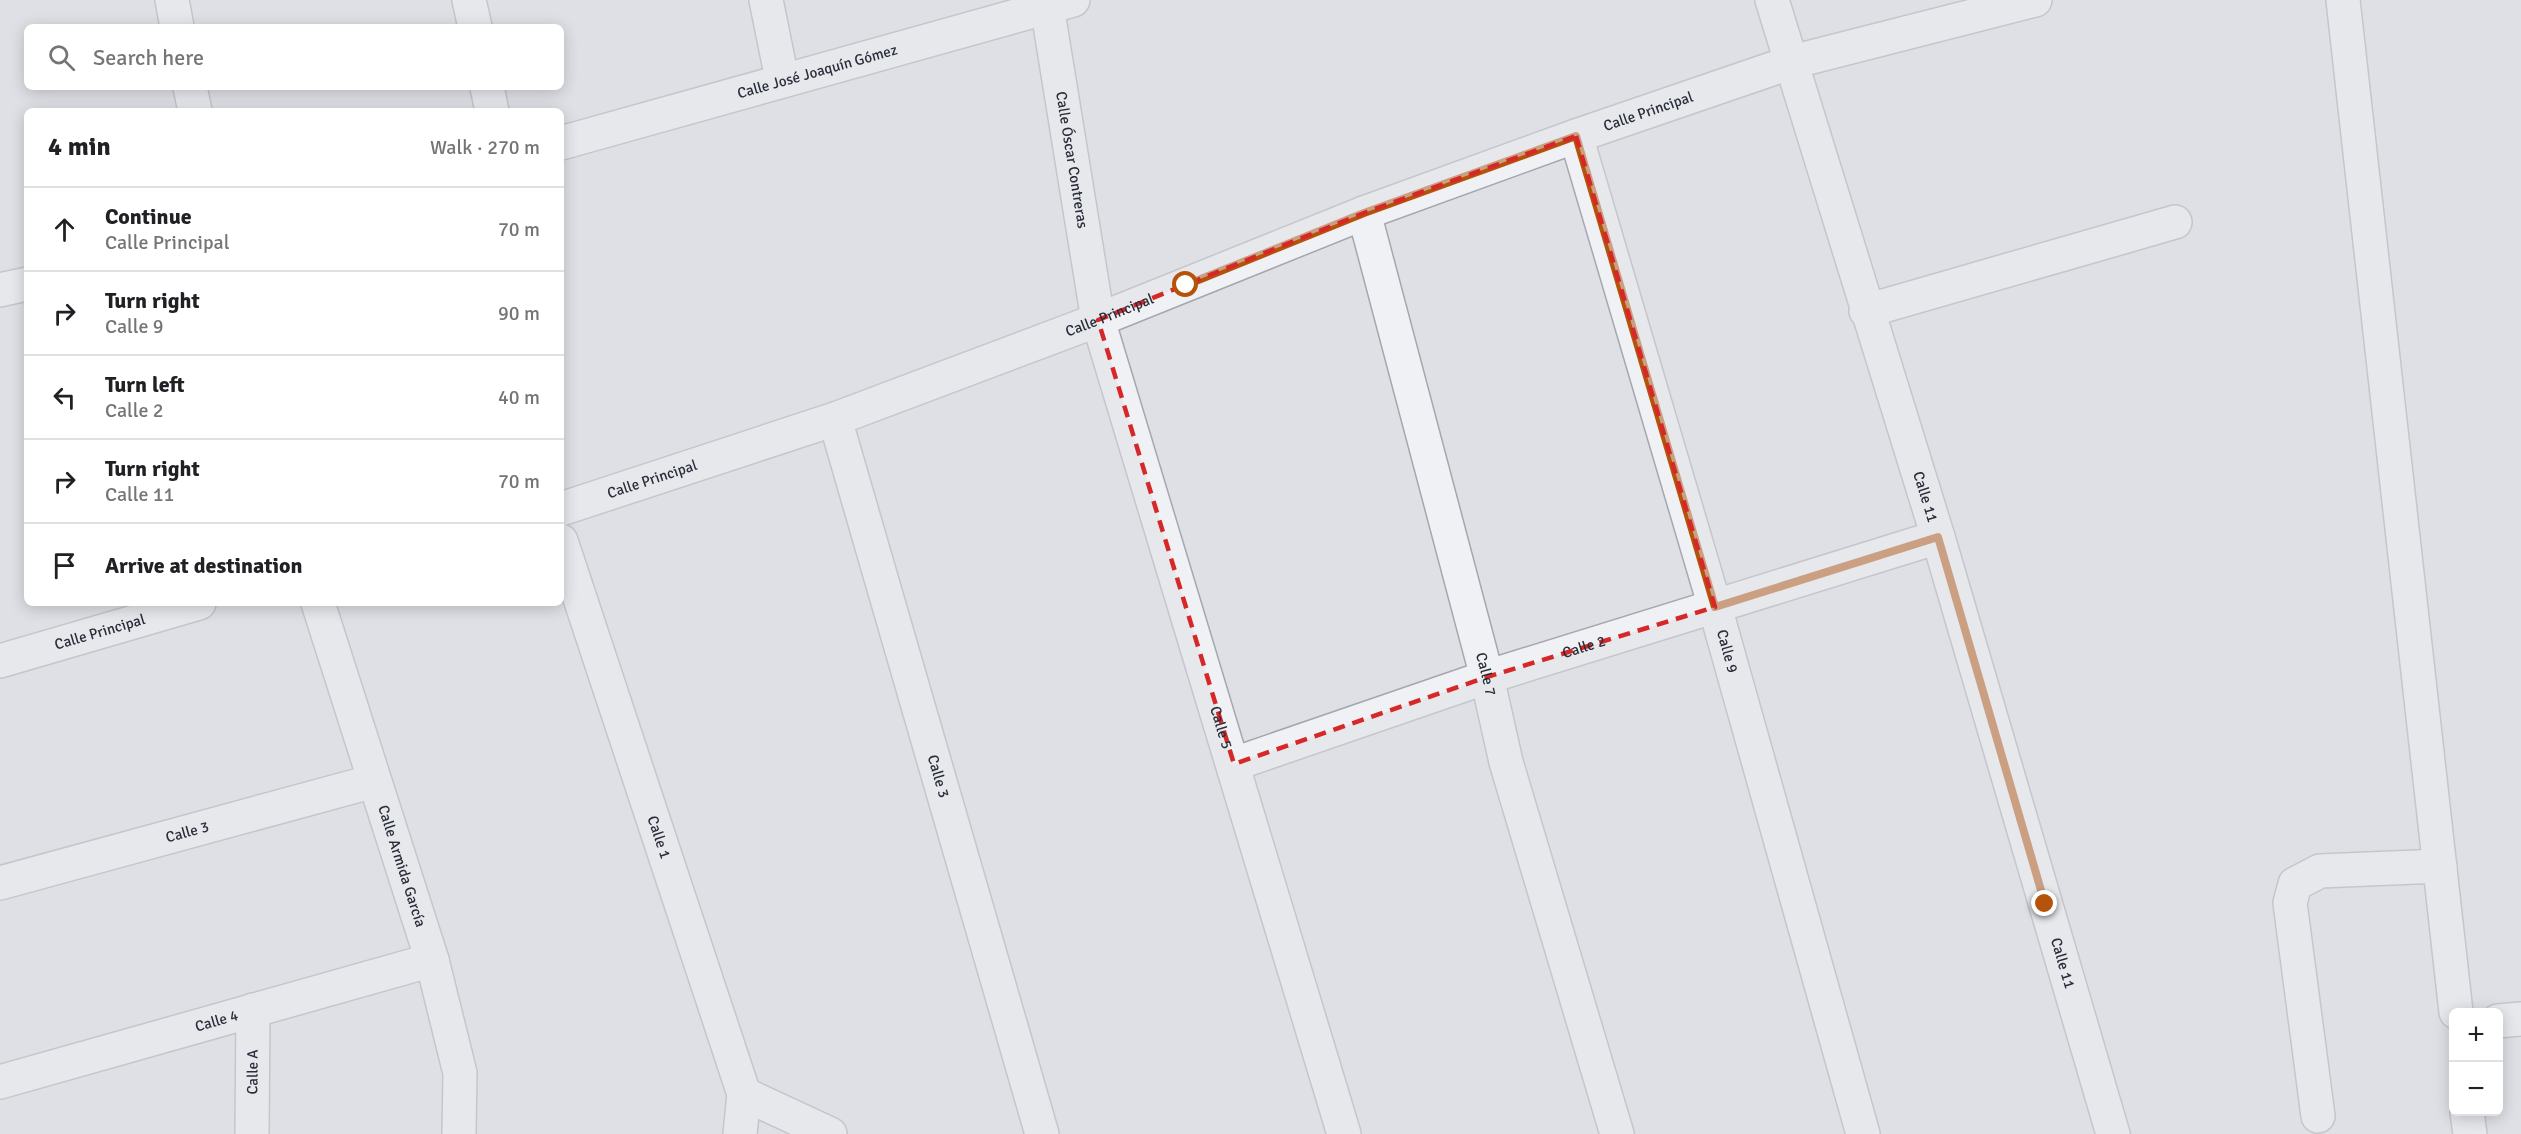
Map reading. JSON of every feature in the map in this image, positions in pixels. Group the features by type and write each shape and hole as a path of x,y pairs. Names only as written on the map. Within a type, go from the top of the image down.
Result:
{"street":[{"path":"172,0 176,24"},
{"path":"469,0 474,24"},
{"path":"766,0 782,79"},
{"name":"Calle 11","path":"1772,0 1866,311 1938,537 2113,1134"},
{"name":"Calle Principal","path":"564,508 834,419 1098,320 1364,213 1576,136 1792,62 2035,0"},
{"path":"2343,0 2456,1008"},
{"name":"Calle José Joaquín Gómez","path":"564,142 1055,3"},
{"name":"Calle Óscar Contreras","path":"1055,3 1098,320"},
{"path":"191,90 194,108"},
{"path":"488,90 491,108"},
{"name":"Calle 9","path":"1576,136 1715,607 1863,1134"},
{"name":"Calle 7","path":"1364,213 1487,677 1506,762 1617,1134"},
{"path":"1866,311 2175,222"},
{"path":"0,290 24,285"},
{"name":"Calle 5","path":"1098,320 1344,1134"},
{"name":"Calle 3","path":"834,419 1042,1134"},
{"name":"Calle 2","path":"1234,764 1487,677 1938,537"},
{"name":"Calle 1","path":"564,550 744,1094 740,1134"},
{"name":"Calle Principal","path":"0,662 189,606"},
{"name":"Calle Armida García","path":"319,606 432,960 460,1073 459,1134"},
{"name":"Calle 3","path":"0,883 374,781"},
{"path":"2318,1116 2290,903 2295,884 2320,872 2440,866"},
{"name":"Calle 4","path":"0,1082 432,960"},
{"name":"Calle A","path":"252,1134 253,1010"},
{"path":"2503,1021 2521,1019"},
{"path":"744,1094 830,1134"},
{"path":"2468,1116 2470,1134"}],"highlighted area":[{"path":"1576,136 1715,607 1487,677 1234,764 1098,320 1364,213"}],"route":[{"path":"1186,285 1364,213 1576,136 1715,607 1938,537 2045,904"}]}
